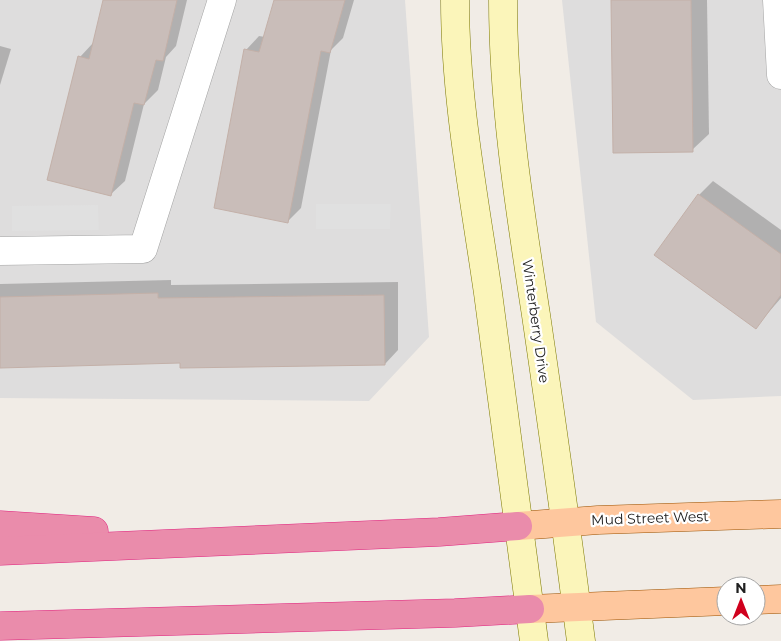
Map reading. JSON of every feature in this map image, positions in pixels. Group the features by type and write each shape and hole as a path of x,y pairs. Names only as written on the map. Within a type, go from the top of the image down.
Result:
{"highway":[{"path":"0,525 240,539"},
{"path":"0,550 440,532 518,526"},
{"path":"0,626 455,614 530,609"}],"main road":[{"name":"Mud Street West","path":"518,526 566,522 781,514"},
{"path":"766,600 781,599"},
{"path":"530,609 716,601"}],"street":[{"path":"0,252 143,249 222,0"},
{"path":"456,0 456,25 466,141 512,461 518,526 534,641"},
{"name":"Winterberry Drive","path":"503,0 503,42 513,164 582,641"},
{"path":"777,0 781,75"}],"shaded area":[{"path":"0,0 405,0 429,337 369,401 0,398"},
{"path":"562,0 781,0 781,396 693,400 596,322"},
{"path":"316,204 391,204 390,229 316,229"},
{"path":"98,205 99,230 12,231 12,206"}],"building":[{"path":"103,0 177,0 163,61 156,60 144,105 134,103 111,196 47,180 78,56 89,59"},
{"path":"274,0 345,0 330,53 321,51 288,223 214,208 244,49 259,52"},
{"path":"611,0 691,0 693,152 613,153"},
{"path":"698,194 781,254 781,295 756,329 654,255"},
{"path":"158,293 158,298 384,295 385,365 180,368 180,363 0,368 0,297"}]}
